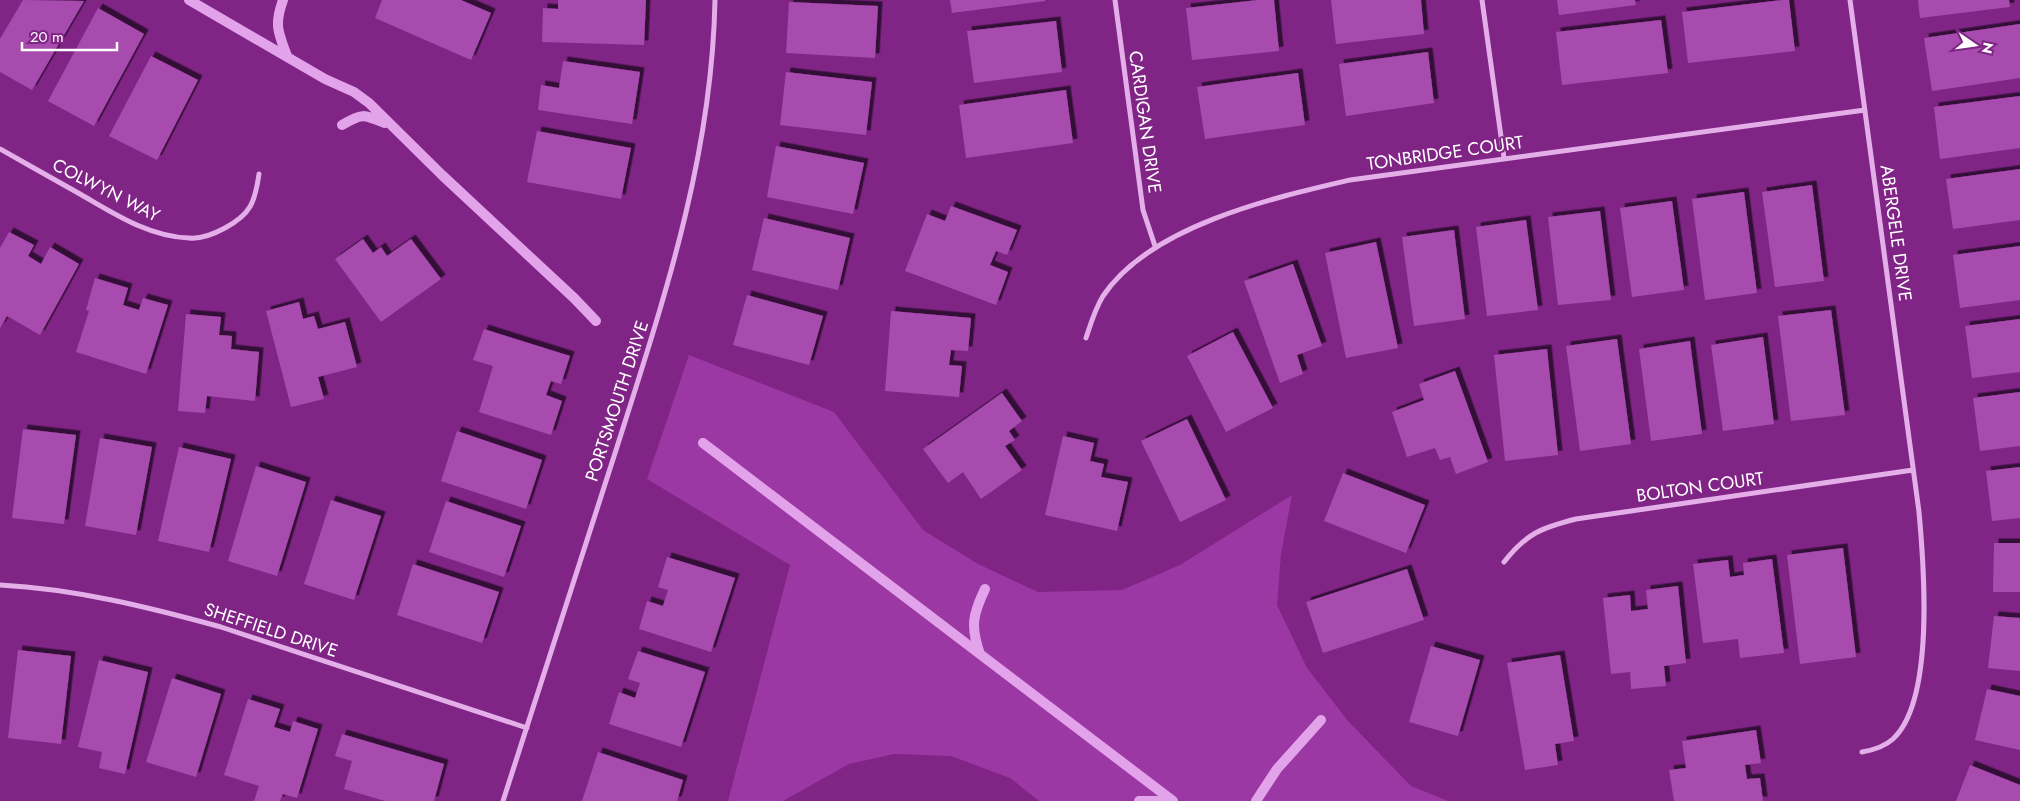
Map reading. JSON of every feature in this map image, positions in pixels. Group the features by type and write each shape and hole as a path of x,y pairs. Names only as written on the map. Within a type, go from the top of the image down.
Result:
{"street":[{"name":"PORTSMOUTH DRIVE","path":"503,801 678,250 694,180 702,126 714,32 715,0"},
{"name":"CARDIGAN DRIVE","path":"1115,0 1143,210 1155,246"},
{"path":"1482,0 1504,158"},
{"name":"ABERGELE DRIVE","path":"1850,0 1913,470 1923,552 1925,596 1922,665 1905,723 1894,739 1879,748 1862,752"},
{"name":"TONBRIDGE COURT","path":"1086,338 1093,315 1104,296 1120,276 1155,246 1212,220 1276,198 1350,180 1866,110"},
{"name":"COLWYN WAY","path":"0,149 138,225 165,235 190,239 215,234 238,221 250,209 256,192 259,174"},
{"name":"BOLTON COURT","path":"1504,562 1517,546 1532,534 1552,525 1576,519 1913,470"},
{"name":"SHEFFIELD DRIVE","path":"0,585 60,590 173,614 230,630 526,728"}],"shaded area":[{"path":"689,355 834,412 923,530 978,564 1038,592 1122,590 1180,565 1292,495 1281,554 1277,605 1307,668 1348,721 1411,786 1448,801 1039,801 1010,778 951,756 894,754 849,764 783,801 728,801 790,565 647,479"}],"building":[{"path":"23,0 84,1 32,90 0,72 0,39"},
{"path":"382,0 461,0 491,13 471,60 375,18"},
{"path":"558,0 646,0 644,45 542,42 543,8 558,9"},
{"path":"950,0 1045,0 1045,1 952,13"},
{"path":"1274,0 1279,51 1192,60 1186,8"},
{"path":"1331,0 1421,0 1424,34 1336,44"},
{"path":"1557,0 1635,0 1636,5 1559,15"},
{"path":"1789,0 1795,51 1688,63 1682,12"},
{"path":"1918,0 2009,0 2010,7 1920,18"},
{"path":"789,2 878,6 875,58 786,53"},
{"path":"98,8 144,34 94,126 48,101"},
{"path":"1661,20 1668,73 1562,85 1556,32"},
{"path":"1056,21 1062,72 974,83 967,31"},
{"path":"2020,24 2020,78 1932,91 1924,38"},
{"path":"1428,52 1434,103 1346,116 1339,64"},
{"path":"151,56 198,80 157,160 109,136"},
{"path":"563,61 640,72 632,124 538,110 541,85 559,88"},
{"path":"786,72 872,82 866,135 780,125"},
{"path":"1298,73 1305,125 1205,139 1197,87"},
{"path":"1066,90 1073,143 966,158 959,105"},
{"path":"2020,96 2020,148 1940,159 1934,107"},
{"path":"537,131 631,148 621,199 527,182"},
{"path":"776,146 864,163 853,214 767,197"},
{"path":"2020,169 2020,220 1953,229 1946,179"},
{"path":"1812,185 1824,281 1775,287 1762,192"},
{"path":"1744,192 1757,293 1705,300 1692,199"},
{"path":"1672,201 1684,290 1632,297 1620,208"},
{"path":"951,206 1017,230 1007,255 996,251 990,265 1008,272 996,305 905,271 927,214 945,221"},
{"path":"1600,211 1611,300 1558,305 1548,217"},
{"path":"764,218 850,238 838,290 752,270"},
{"path":"1526,220 1538,310 1487,316 1476,227"},
{"path":"1454,230 1465,319 1414,326 1402,237"},
{"path":"9,232 34,245 28,256 41,264 50,247 79,264 40,335 7,316 0,328 0,248"},
{"path":"363,239 373,253 381,247 387,256 411,239 441,279 381,322 335,259"},
{"path":"1376,242 1398,348 1346,358 1325,253"},
{"path":"2020,246 2020,300 1960,308 1953,255"},
{"path":"1293,264 1322,346 1297,355 1303,374 1280,383 1244,281"},
{"path":"95,278 128,288 123,305 139,310 143,298 168,305 146,374 76,352 89,311 86,310"},
{"path":"747,295 823,316 809,365 733,345"},
{"path":"299,302 303,319 314,316 318,329 345,322 357,367 318,377 324,399 291,407 266,311"},
{"path":"1831,310 1845,415 1791,421 1778,316"},
{"path":"891,311 971,318 968,351 951,350 949,365 962,366 959,397 885,391"},
{"path":"186,314 221,317 219,335 232,336 231,349 259,352 255,401 207,396 205,413 178,411"},
{"path":"2020,319 2020,372 1972,378 1965,326"},
{"path":"484,329 570,356 561,384 551,381 546,395 562,401 551,435 479,412 493,366 473,360"},
{"path":"1233,332 1273,408 1226,432 1187,356"},
{"path":"1763,337 1774,424 1723,431 1711,345"},
{"path":"1617,339 1631,444 1580,451 1566,346"},
{"path":"1690,341 1702,434 1651,441 1639,349"},
{"path":"1547,349 1558,455 1505,461 1494,355"},
{"path":"1455,371 1488,462 1456,474 1450,457 1440,460 1435,448 1407,457 1392,412 1424,400 1419,384"},
{"path":"2020,392 2020,446 1980,451 1973,398"},
{"path":"1002,393 1022,421 1009,431 1015,440 1005,446 1022,470 981,499 963,472 948,483 923,449"},
{"path":"1187,419 1226,500 1180,522 1141,441"},
{"path":"23,429 76,435 64,524 12,518"},
{"path":"457,431 542,460 526,509 441,481"},
{"path":"1063,436 1094,443 1090,461 1104,464 1101,477 1128,482 1117,531 1045,515"},
{"path":"100,438 152,447 136,535 85,526"},
{"path":"179,447 231,459 209,552 158,541"},
{"path":"256,466 306,482 277,576 228,561"},
{"path":"2020,467 2020,518 1992,521 1986,471"},
{"path":"1343,473 1425,505 1406,553 1324,521"},
{"path":"331,500 381,516 354,600 304,584"},
{"path":"446,501 521,526 504,577 429,552"},
{"path":"1994,543 2020,543 2020,592 1993,592"},
{"path":"1843,548 1856,657 1800,664 1787,555"},
{"path":"667,557 735,578 711,652 639,629 647,601 663,606 668,590 658,587"},
{"path":"1772,559 1784,653 1740,658 1738,639 1703,643 1693,564 1728,560 1730,577 1744,575 1743,563"},
{"path":"413,564 499,592 482,643 397,615"},
{"path":"1407,569 1424,620 1323,653 1306,602"},
{"path":"1678,586 1686,663 1664,666 1666,686 1631,689 1630,672 1611,674 1603,598 1630,595 1631,611 1648,609 1646,590"},
{"path":"1994,616 2020,618 2020,671 1988,668"},
{"path":"1431,646 1480,660 1458,736 1409,722"},
{"path":"18,650 71,656 61,744 8,738"},
{"path":"638,651 705,672 681,747 609,724 619,692 635,698 640,683 628,679"},
{"path":"1560,655 1574,741 1555,744 1558,765 1525,770 1507,663"},
{"path":"99,660 148,672 125,774 99,768 102,752 78,747"},
{"path":"172,678 221,694 196,777 146,762"},
{"path":"1987,689 2020,696 2020,750 1975,740"},
{"path":"248,699 280,709 274,727 290,732 293,721 318,729 297,798 283,794 280,801 254,801 259,786 224,775"},
{"path":"1756,730 1761,763 1745,765 1747,779 1760,778 1763,801 1674,801 1669,770 1686,768 1682,741"},
{"path":"342,734 444,764 434,801 385,801 344,789 352,761 335,756"},
{"path":"598,752 683,780 677,801 582,801"},
{"path":"1970,765 2020,785 2020,801 1956,801"}],"waterway":[{"path":"189,0 325,79 354,92 369,103 596,321"},
{"path":"283,0 278,28 287,56"},
{"path":"342,125 354,118 363,116 385,123"},
{"path":"703,443 1173,801"},
{"path":"980,654 975,636 974,620 985,589"},
{"path":"1256,801 1277,769 1321,720"},
{"path":"1139,801 1173,801"}]}
